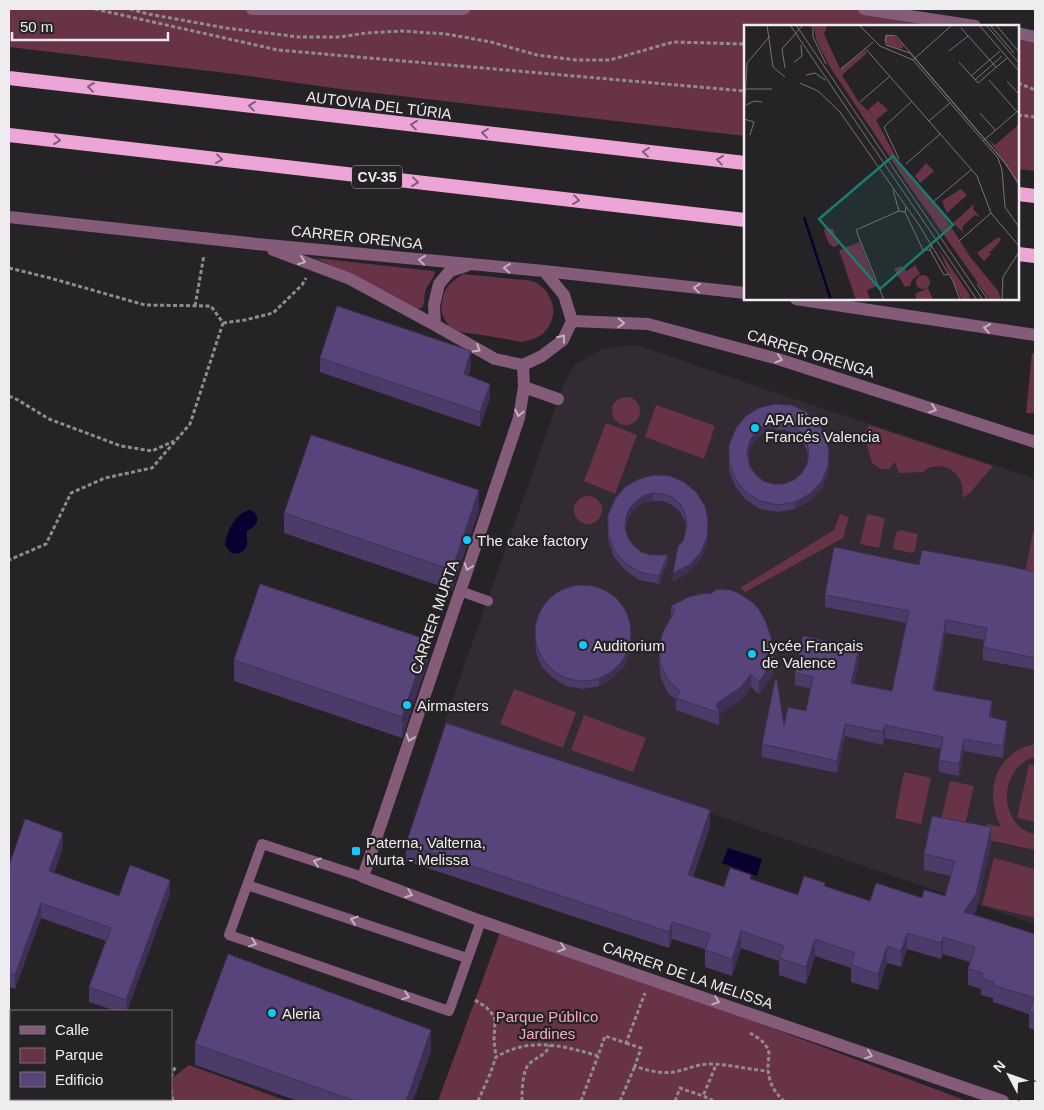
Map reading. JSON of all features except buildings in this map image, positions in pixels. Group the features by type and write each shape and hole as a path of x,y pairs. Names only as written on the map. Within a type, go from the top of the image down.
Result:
{"highway":[{"name":"AUTOVIA DEL TÚRIA","path":"9,78 744,163"},
{"name":"CV-35","path":"9,135 744,220"},
{"path":"1019,194 1035,196"},
{"path":"1019,254 1035,256"}],"street":[{"path":"252,9 464,9"},
{"path":"864,9 968,25"},
{"path":"1019,33 1035,37"},
{"path":"9,217 257,244"},
{"name":"CARRER ORENGA","path":"257,244 544,271 744,293"},
{"name":"CARRER ORENGA","path":"257,244 350,279 435,324 495,359 523,365"},
{"path":"435,324 434,305 439,284 450,271 470,265"},
{"path":"523,365 542,356 563,340 572,320 564,295 544,271"},
{"path":"803,300 1035,335"},
{"name":"CARRER ORENGA","path":"572,320 648,324 778,359 1035,442"},
{"name":"CARRER MURTA","path":"363,877 518,418 524,387 523,365"},
{"path":"524,387 558,400"},
{"name":"CARRER DE LA MELISSA","path":"363,877 481,920 1003,1101"}],"lane":[{"path":"460,591 488,601"},
{"path":"363,877 262,844 229,935 449,1011 481,920"},
{"path":"247,885 467,958"}],"path":[{"path":"95,9 278,50 744,91"},
{"path":"130,9 226,28 299,37 402,31 446,34 491,42 536,55 576,60 610,60 673,42 744,44"},
{"path":"1019,83 1035,90"},
{"path":"1019,115 1035,117"},
{"path":"195,306 207,238"},
{"path":"223,323 273,313 302,285 312,265"},
{"path":"9,268 145,305 211,306 223,323"},
{"path":"9,560 46,544 71,493 105,478 152,468 190,424 223,323"},
{"path":"9,396 49,419 120,446 152,451 176,441"},
{"path":"626,1043 650,979"},
{"path":"475,1000 486,1006 494,1016 495,1022 494,1040 496,1057 478,1101"},
{"path":"746,1012 746,1028 748,1032 767,1046 769,1052 769,1078 777,1095 784,1101"},
{"path":"581,1101 605,1036 641,1048 620,1101"},
{"path":"496,1057 515,1048 532,1045 558,1045 598,1056"},
{"path":"522,1101 525,1069 528,1064 548,1051 550,1045"},
{"path":"172,1074 176,1065"},
{"path":"635,1066 660,1072 670,1072 690,1066 716,1065 768,1071"},
{"path":"703,1096 716,1065"},
{"path":"675,1101 680,1088 703,1096 711,1101"}],"shaded area":[{"name":"Lycée Français de Valence","path":"637,345 1035,479 1035,924 444,723 565,381 575,365 602,349"},
{"path":"249,510 255,512 257,522 247,531 246,547 238,553 230,552 225,545 230,529 240,515"},
{"path":"728,848 762,859 757,876 722,863"}],"green space":[{"path":"9,9 885,9 979,25 744,25 744,136 340,89 242,75 9,47"},
{"path":"1019,32 1035,35 1035,171 1019,169"},
{"path":"315,258 433,271 435,273 426,289 423,306 417,309"},
{"path":"463,274 527,280 538,284 547,292 552,304 553,316 549,327 539,336 521,342 458,331 452,328 443,316 443,298 448,286"},
{"path":"1032,353 1035,354 1035,413 1026,413"},
{"path":"626,397 636,401 640,411 636,421 626,425 616,421 612,411 616,401"},
{"path":"656,405 715,426 704,459 645,437"},
{"path":"606,423 637,435 615,494 584,481"},
{"path":"869,425 993,466 970,493 962,498 963,489 961,482 952,471 946,468 939,466 924,470 924,472 899,473 895,462 889,469 881,469 872,463 864,435"},
{"path":"588,496 598,500 602,510 598,520 588,524 578,520 574,510 578,500"},
{"path":"840,514 849,517 843,538 745,592 740,588 834,530"},
{"path":"867,514 885,518 879,548 860,544"},
{"path":"901,530 918,534 915,550 912,553 893,549 896,532"},
{"path":"1035,531 1035,580 1024,578 1033,532"},
{"path":"514,689 576,712 563,748 500,724"},
{"path":"584,715 646,738 633,772 571,750"},
{"path":"1035,744 1035,757 1023,763 1014,772 1007,796 1009,809 1014,820 1023,829 1035,834 1035,850 984,839 987,824 1001,827 994,808 993,799 993,789 998,771 1013,753"},
{"path":"1029,764 1035,766 1035,822 1017,818"},
{"path":"904,772 931,778 921,824 895,818"},
{"path":"950,781 974,786 963,834 939,828"},
{"path":"994,858 1035,869 1035,918 982,905"},
{"name":"Parque PúblIco Jardines","path":"502,927 967,1101 438,1101"},
{"path":"189,1065 287,1101 144,1101 172,1100 172,1078"}],"place":[{"name":"APA liceo Francés Valencia","path":"755,428"},
{"name":"The cake factory","path":"467,540"},
{"name":"Auditorium","path":"583,645"},
{"name":"Lycée Français de Valence","path":"752,654"},
{"name":"Airmasters","path":"407,705"},
{"name":"Paterna, Valterna, Murta - Melissa","path":"356,851"},
{"name":"Aleria","path":"272,1013"}]}
